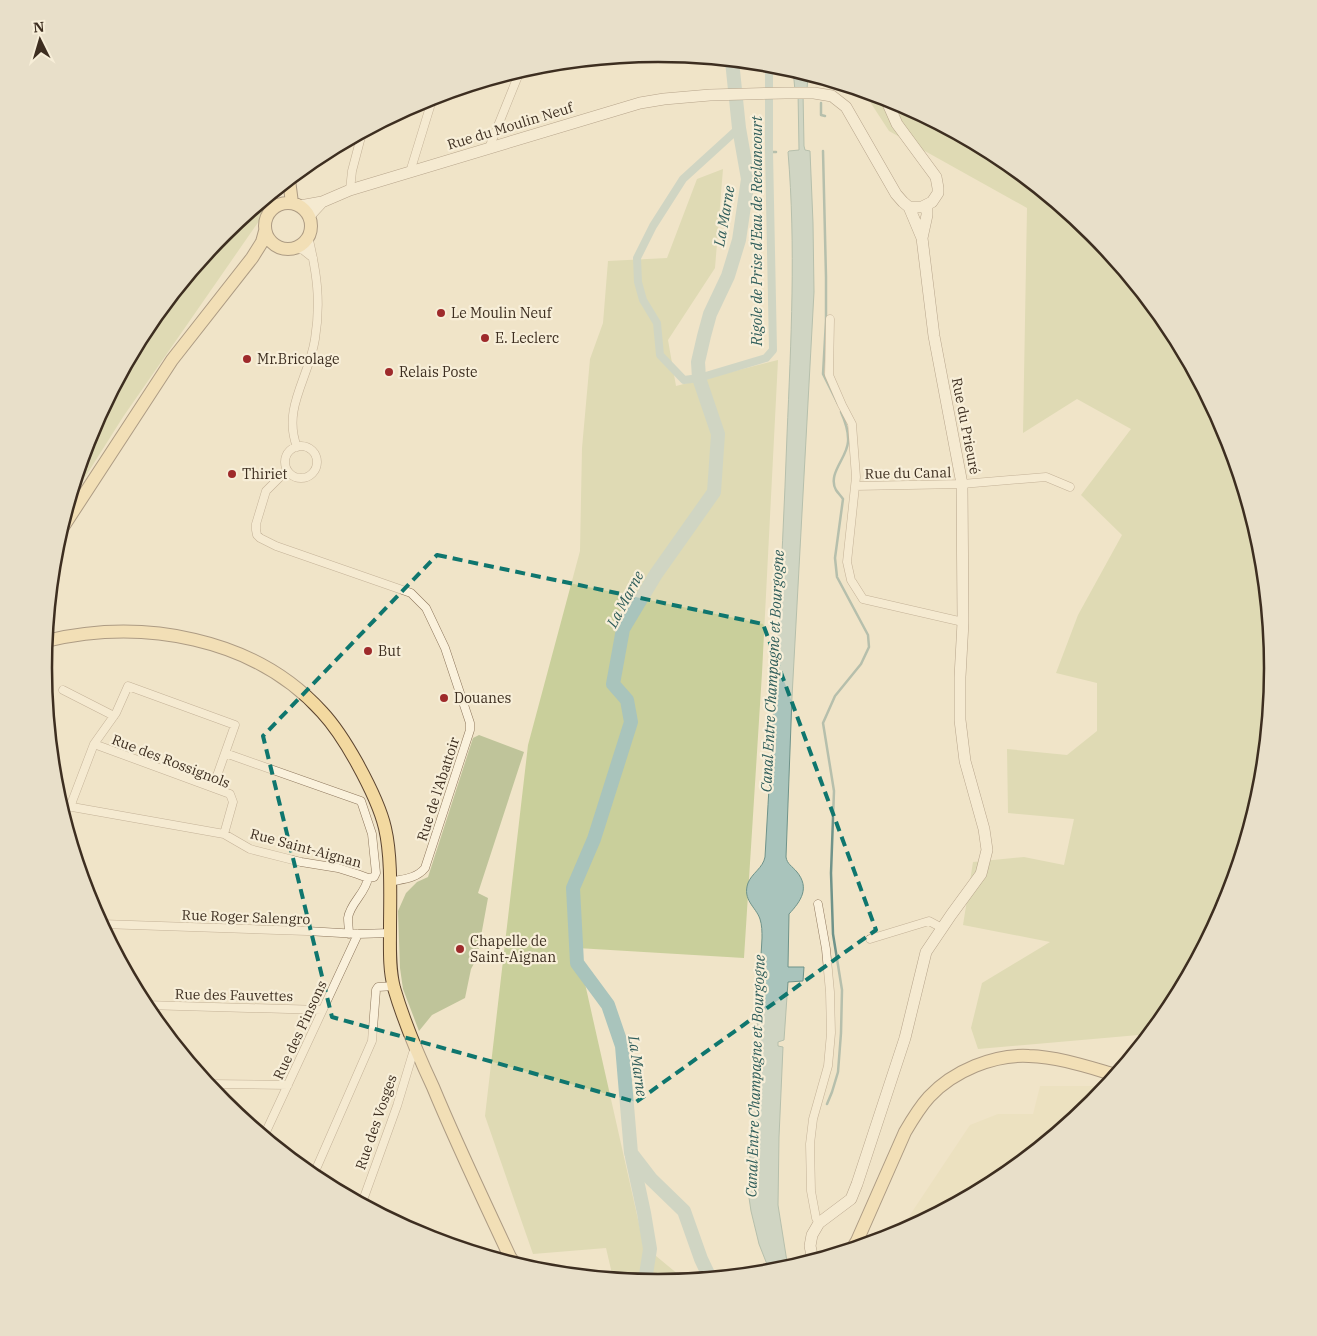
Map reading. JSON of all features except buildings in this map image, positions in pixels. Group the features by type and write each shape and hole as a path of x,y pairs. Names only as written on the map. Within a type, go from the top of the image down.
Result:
{"main road":[{"path":"288,188 291,204"},
{"path":"73,512 172,360 252,258 262,242 266,218 269,212 274,207 291,204 305,210 309,216 311,230 301,245 289,249 276,246 263,250 252,258"},
{"path":"265,231 276,246"},
{"path":"53,640 78,635 108,633 153,634 201,641 241,654 274,672 304,695 322,712 344,741 371,792 385,827 388,850 389,946 394,986 409,1033 508,1255"},
{"path":"857,1240 901,1141 913,1119 929,1098 955,1077 972,1067 989,1061 1017,1056 1059,1060 1109,1073"}],"street":[{"path":"489,148 517,80"},
{"name":"Rue du Prieuré","path":"763,94 812,93 832,96 846,107 896,194 909,206 922,238 934,336 962,484 963,622 960,720 965,761 984,828 987,850 981,874 926,952 905,1038 867,1158 851,1199 819,1223"},
{"name":"Rue du Moulin Neuf","path":"291,204 322,202 350,190 640,103 710,95 763,94"},
{"path":"410,172 430,107"},
{"name":"Rue du Prieuré","path":"890,108 897,124 938,182 938,193 932,202 926,205 927,215 922,238"},
{"path":"350,190 352,171 360,141"},
{"name":"Rue du Moulin Neuf","path":"309,216 322,202"},
{"path":"909,206 922,207 926,205"},
{"path":"297,447 292,420 293,406 306,374 317,322 317,282 308,236"},
{"path":"295,248 303,250 313,258"},
{"path":"830,319 829,375 852,424 856,477 847,562 851,580 863,599 963,622"},
{"path":"302,446 312,450 317,459 316,469 308,477 296,478 287,470 285,463 287,456 289,452 297,447 302,446"},
{"name":"Rue de l'Abattoir","path":"287,470 266,491 258,514 256,524 257,535 276,546 411,592 426,608 445,648 470,723 470,730 425,868 420,874 389,882"},
{"name":"Rue du Canal","path":"855,486 962,484 1046,477 1070,486"},
{"path":"70,807 94,744 114,716 128,686 235,726 213,787"},
{"path":"62,690 114,716"},
{"name":"Rue des Rossignols","path":"94,744 230,794 233,802 224,834"},
{"path":"225,753 361,801 372,834 376,873 374,877 368,878"},
{"name":"Rue Saint-Aignan","path":"70,807 224,834 250,849 302,862 338,868 368,878 368,884 348,917 354,934"},
{"path":"812,1254 810,1246 812,1235 819,1223 816,1218 811,1191 810,1144 818,1097 828,1066 831,1033 826,949 818,904"},
{"path":"870,939 930,921 942,928"},
{"name":"Rue Roger Salengro","path":"110,924 354,934 390,933"},
{"name":"Rue des Pinsons","path":"267,1130 322,1010 354,934"},
{"path":"316,1168 372,1041 376,990 378,987 394,986"},
{"name":"Rue des Fauvettes","path":"155,1005 322,1010"},
{"name":"Rue des Vosges","path":"364,1198 397,1106 413,1053 417,1051"},
{"path":"218,1084 288,1085"}],"highlighted area":[{"path":"437,555 763,624 876,930 636,1102 332,1017 263,736"}],"shaded area":[{"path":"1040,1086 1097,1086 1058,1124 995,1172 927,1212 908,1220 970,1125 998,1114 1033,1114"}],"green space":[{"path":"869,100 927,124 995,164 1058,212 1087,239 1139,299 1183,365 1202,400 1218,436 1244,511 1253,550 1263,628 1263,708 1253,786 1244,825 1232,863 1202,936 1162,1005 1141,1035 978,1049 971,1028 982,983 1050,942 963,925 973,862 1024,857 1064,865 1074,819 1008,813 1007,749 1067,755 1097,731 1097,683 1056,673 1078,615 1122,535 1081,495 1131,429 1077,399 1023,433 1027,208 889,131"},
{"path":"723,169 715,268 668,340 676,386 778,360 762,673 744,958 577,948 644,1246 677,1274 619,1273 612,1272 606,1248 533,1254 485,1116 528,745 580,551 582,448 590,359 603,323 608,261 667,258 697,179"},
{"path":"273,201 123,417 82,481 115,400 155,331 203,268 230,239"},
{"path":"479,735 524,752 478,893 488,898 477,958 471,969 465,998 432,1015 419,1031 403,989 400,968 398,911 406,893 417,882 428,877 473,738"}],"water":[{"name":"Canal Entre Champagne et Bourgogne","path":"794,78 808,81 807,90 803,92 804,146 805,150 810,151 814,292 792,697 786,857 803,883 800,899 789,914 788,967 804,967 803,981 788,982 784,1040 778,1042 778,1046 783,1047 778,1205 787,1260 767,1264 759,1244 748,1191 762,926 758,915 748,899 747,889 750,879 765,857 783,541 791,329 792,223 788,152 799,150 798,91 795,91"}],"waterway":[{"name":"La Marne","path":"707,1272 684,1211 651,1179 631,1153 622,1046 608,1005 577,963 573,888 594,839 631,722 627,700 613,684 623,629 656,574 714,492 718,434 699,378 698,362 710,314 728,276 739,240 748,179 739,128 733,66"},
{"name":"Rigole de Prise d'Eau de Reclancourt","path":"739,128 683,179 653,226 637,258 638,282 643,300 657,323 660,355 684,380 699,378 766,358 773,350 769,73"},
{"path":"821,103 821,115 825,116"},
{"path":"823,151 826,277 823,374 838,404"},
{"name":"Rigole de Prise d'Eau de Reclancourt","path":"769,152 776,152"},
{"path":"827,1104 838,1072 842,990 833,934 831,873 834,791 823,723 835,696 861,664 869,647 868,635 837,577 835,558 843,499 836,490 834,478 847,448 848,438 841,412"},
{"name":"La Marne","path":"632,1157 650,1249 646,1274"}],"place":[{"name":"Le Moulin Neuf","path":"441,313"},
{"name":"E. Leclerc","path":"485,338"},
{"name":"Mr.Bricolage","path":"247,359"},
{"name":"Relais Poste","path":"389,372"},
{"name":"Thiriet","path":"232,474"},
{"name":"But","path":"368,651"},
{"name":"Douanes","path":"444,698"},
{"name":"Chapelle de Saint-Aignan","path":"460,949"}]}
